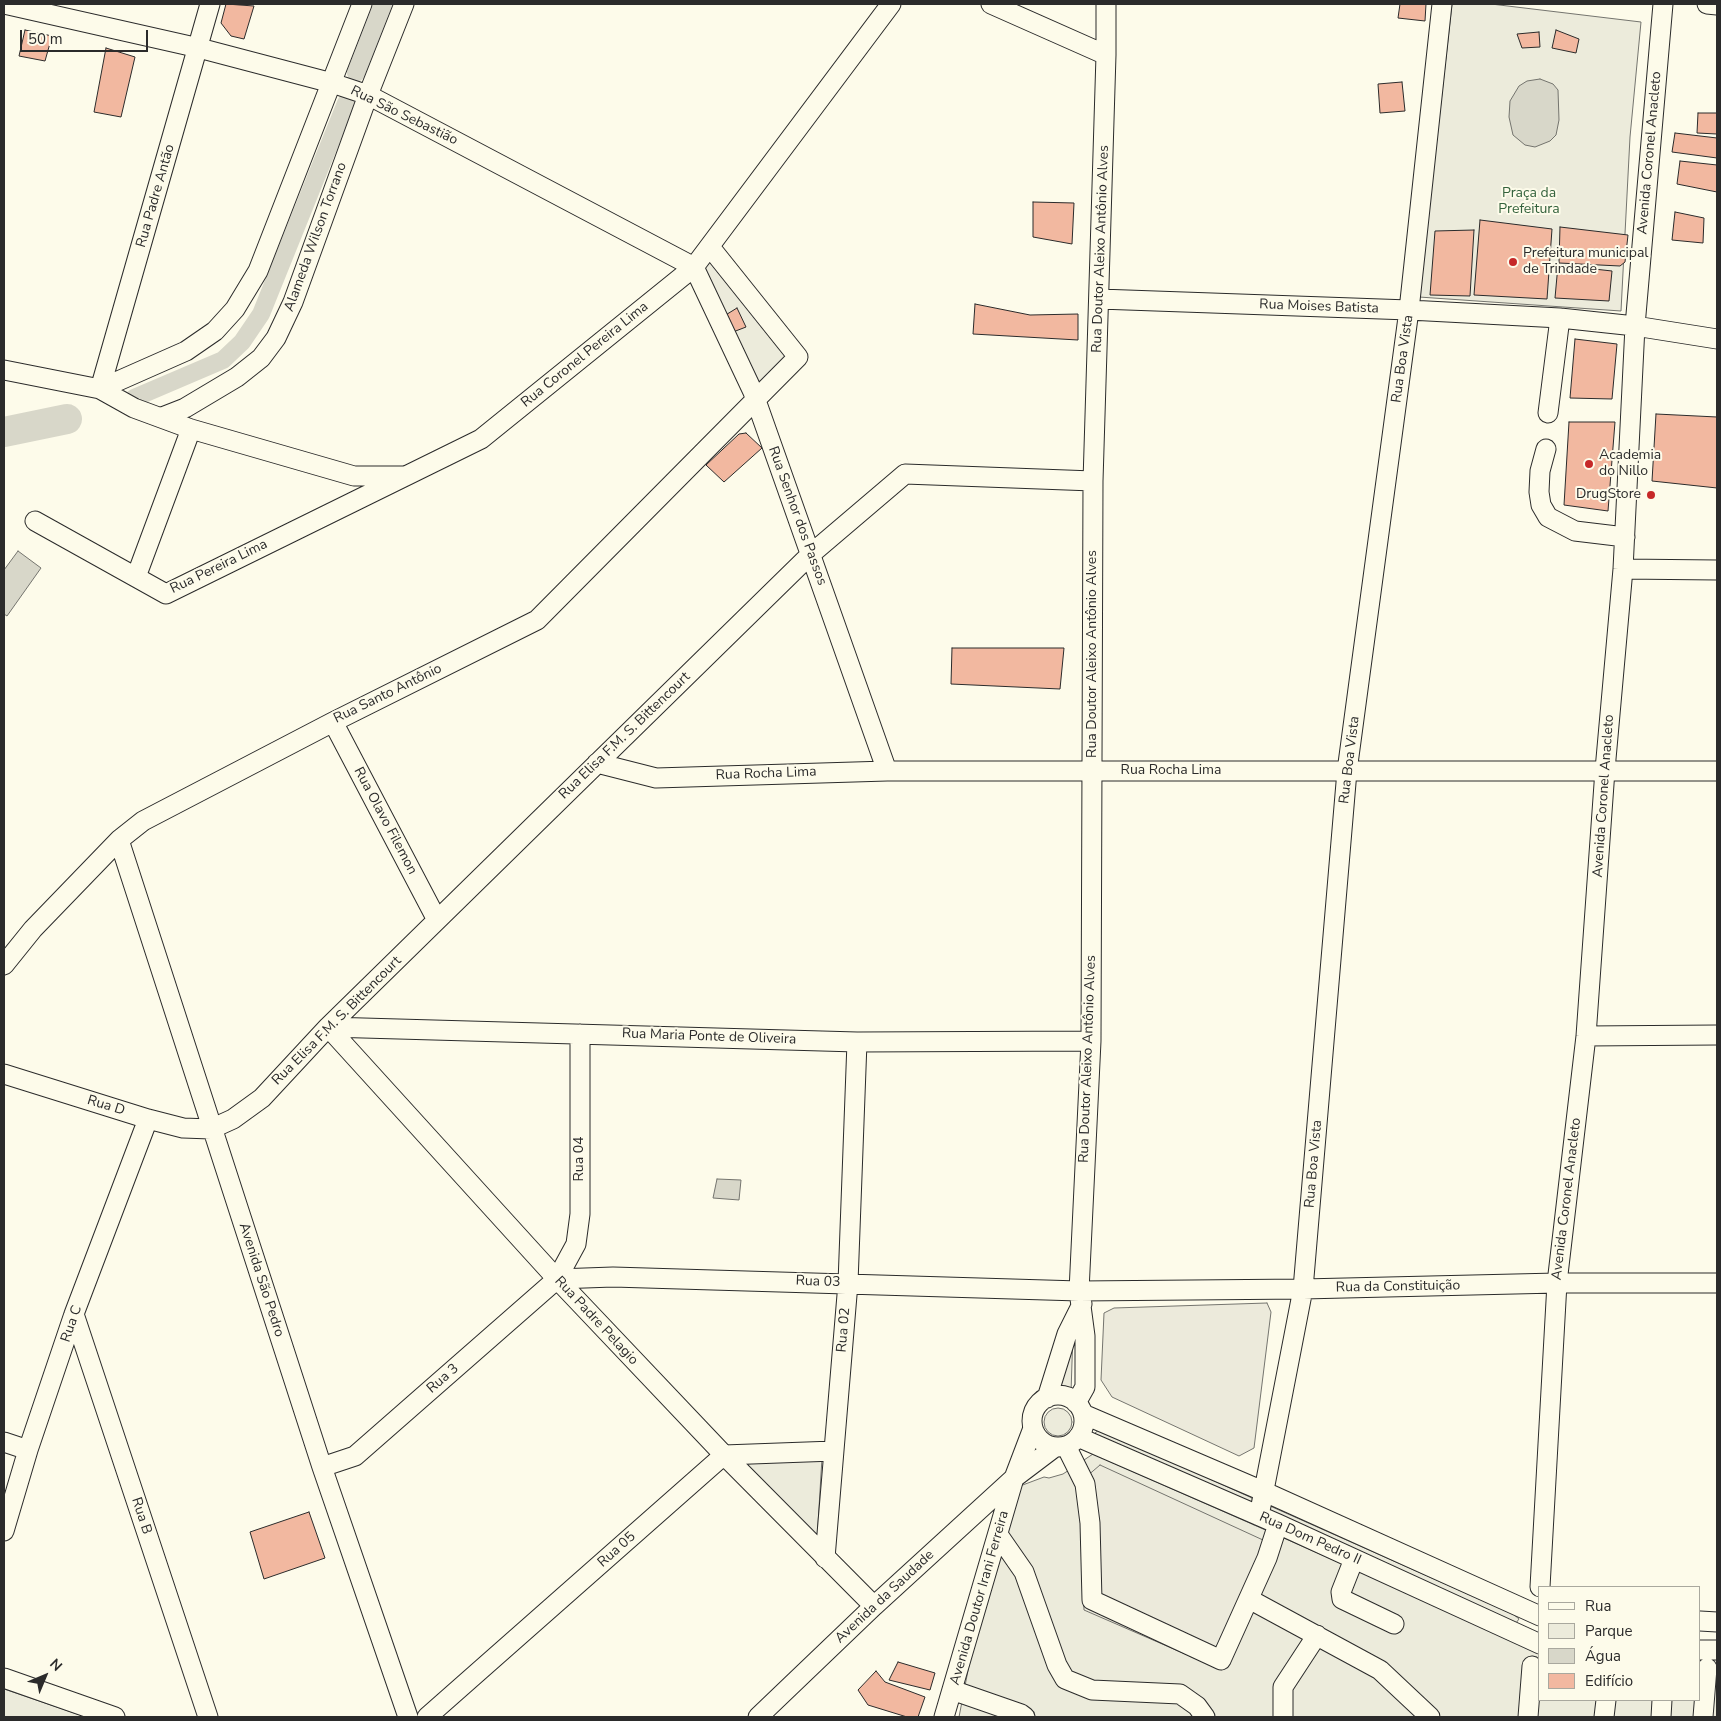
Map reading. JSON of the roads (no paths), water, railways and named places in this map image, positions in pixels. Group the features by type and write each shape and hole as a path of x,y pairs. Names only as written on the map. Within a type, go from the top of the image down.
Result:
{"street":[{"name":"Rua São Sebastião","path":"4,4 199,48 332,83 368,95 694,268"},
{"name":"Rua Padre Antão","path":"100,389 199,48 210,4"},
{"path":"100,389 186,351 216,331 235,310 258,271 362,4"},
{"name":"Alameda Wilson Torrano","path":"162,417 185,408 236,377 261,358 276,338 293,302 368,95 404,4"},
{"name":"Rua Coronel Pereira Lima","path":"4,370 100,389 134,408 191,429 354,476 407,476 481,439 694,268 892,4"},
{"path":"991,4 1106,55"},
{"name":"Rua Doutor Aleixo Antônio Alves","path":"1080,1408 1085,1387 1081,1297 1091,1041 1093,481 1106,4"},
{"name":"Rua Boa Vista","path":"1259,1516 1303,1289 1347,771 1409,310 1442,4"},
{"name":"Avenida Coronel Anacleto","path":"1540,1586 1557,1282 1586,1036 1605,770 1623,569 1635,326 1663,4"},
{"path":"1707,4 1717,5"},
{"name":"Rua Santo Antônio","path":"4,965 33,928 119,840 143,821 333,722 537,620 798,357 710,247"},
{"name":"Rua Senhor dos Passos","path":"694,268 755,399 887,771"},
{"name":"Rua Moises Batista","path":"1099,300 1409,310 1560,318 1635,326 1717,339"},
{"path":"1548,413 1560,318"},
{"path":"136,577 191,429"},
{"path":"1546,449 1540,471 1539,492 1541,505 1548,517 1575,531 1625,537"},
{"name":"Rua Elisa F.M. S. Bittencourt","path":"211,1129 234,1119 262,1098 328,1027 811,554 905,474 1093,481"},
{"name":"Rua Pereira Lima","path":"35,522 166,594 407,476"},
{"path":"1623,569 1717,570"},
{"name":"Rua Olavo Filemon","path":"333,722 437,920"},
{"name":"Rua Rocha Lima","path":"597,763 656,778 887,771 1717,770"},
{"name":"Avenida São Pedro","path":"119,840 322,1467 408,1717"},
{"name":"Rua Maria Ponte de Oliveira","path":"328,1027 857,1042 1091,1041"},
{"name":"Rua Padre Pelagio","path":"328,1027 557,1279 724,1455 824,1558 874,1606"},
{"name":"Rua 04","path":"557,1279 576,1244 580,1214 580,1034"},
{"path":"1586,1036 1717,1035"},
{"name":"Rua 02","path":"824,1558 848,1283 857,1042"},
{"name":"Rua D","path":"4,1074 148,1120 183,1128 211,1129"},
{"name":"Rua C","path":"4,1531 28,1450 74,1314 148,1120"},
{"name":"Rua 03","path":"557,1279 613,1277 848,1283 1081,1297"},
{"name":"Rua 3","path":"322,1467 355,1456 557,1279"},
{"name":"Rua da Constituição","path":"1081,1297 1557,1282 1717,1283"},
{"name":"Rua Doutor Aleixo Antônio Alves","path":"1047,1398 1081,1297"},
{"name":"Rua B","path":"74,1314 208,1717"},
{"path":"1014,1478 1066,1443 1082,1430 1080,1408 1066,1396 1047,1398 1036,1407 1032,1421 1034,1428 1042,1441 1066,1443"},
{"name":"Rua Dom Pedro II","path":"1080,1408 1538,1616"},
{"name":"Avenida Doutor Irani Ferreira","path":"944,1717 999,1536 1014,1478 1034,1428"},
{"path":"4,1442 28,1450"},
{"path":"1066,1443 1085,1484 1090,1523 1092,1600 1221,1660 1267,1558 1278,1524"},
{"name":"Rua Dom Pedro II","path":"1066,1443 1278,1524 1538,1644"},
{"path":"724,1455 834,1451"},
{"name":"Rua 05","path":"427,1717 724,1455"},
{"name":"Avenida da Saudade","path":"758,1717 874,1606 1014,1478"},
{"path":"999,1536 1024,1572 1057,1665 1065,1679 1092,1690 1180,1694 1197,1706 1205,1717"},
{"path":"1354,1559 1340,1592 1342,1599 1394,1624"},
{"path":"1249,1599 1380,1670 1430,1717"},
{"path":"1701,1622 1717,1622"},
{"path":"1283,1717 1283,1687 1317,1635"},
{"path":"1701,1650 1717,1650"},
{"path":"1528,1717 1532,1666"},
{"path":"1703,1717 1707,1668"},
{"path":"4,1678 115,1717"},
{"path":"952,1690 1025,1717"},
{"path":"1604,1717 1606,1701"},
{"path":"1661,1717 1662,1701"}],"water":[{"path":"1540,79 1553,84 1558,90 1559,120 1556,135 1550,141 1535,147 1525,145 1513,135 1509,117 1510,101 1519,86 1527,81"},
{"path":"18,551 41,568 7,616 4,614 4,570"},
{"path":"717,1179 741,1180 739,1200 713,1198"}],"waterway":[{"path":"356,73 383,4"},
{"path":"134,398 223,360 242,342 261,314 346,103"},
{"path":"4,432 67,419"}],"place":[{"name":"Prefeitura municipal de Trindade","path":"1513,262"},
{"name":"Academia do Nillo","path":"1589,464"},
{"name":"DrugStore","path":"1651,495"}],"park label":[{"name":"Praça da Prefeitura","path":"1529,202"}]}
